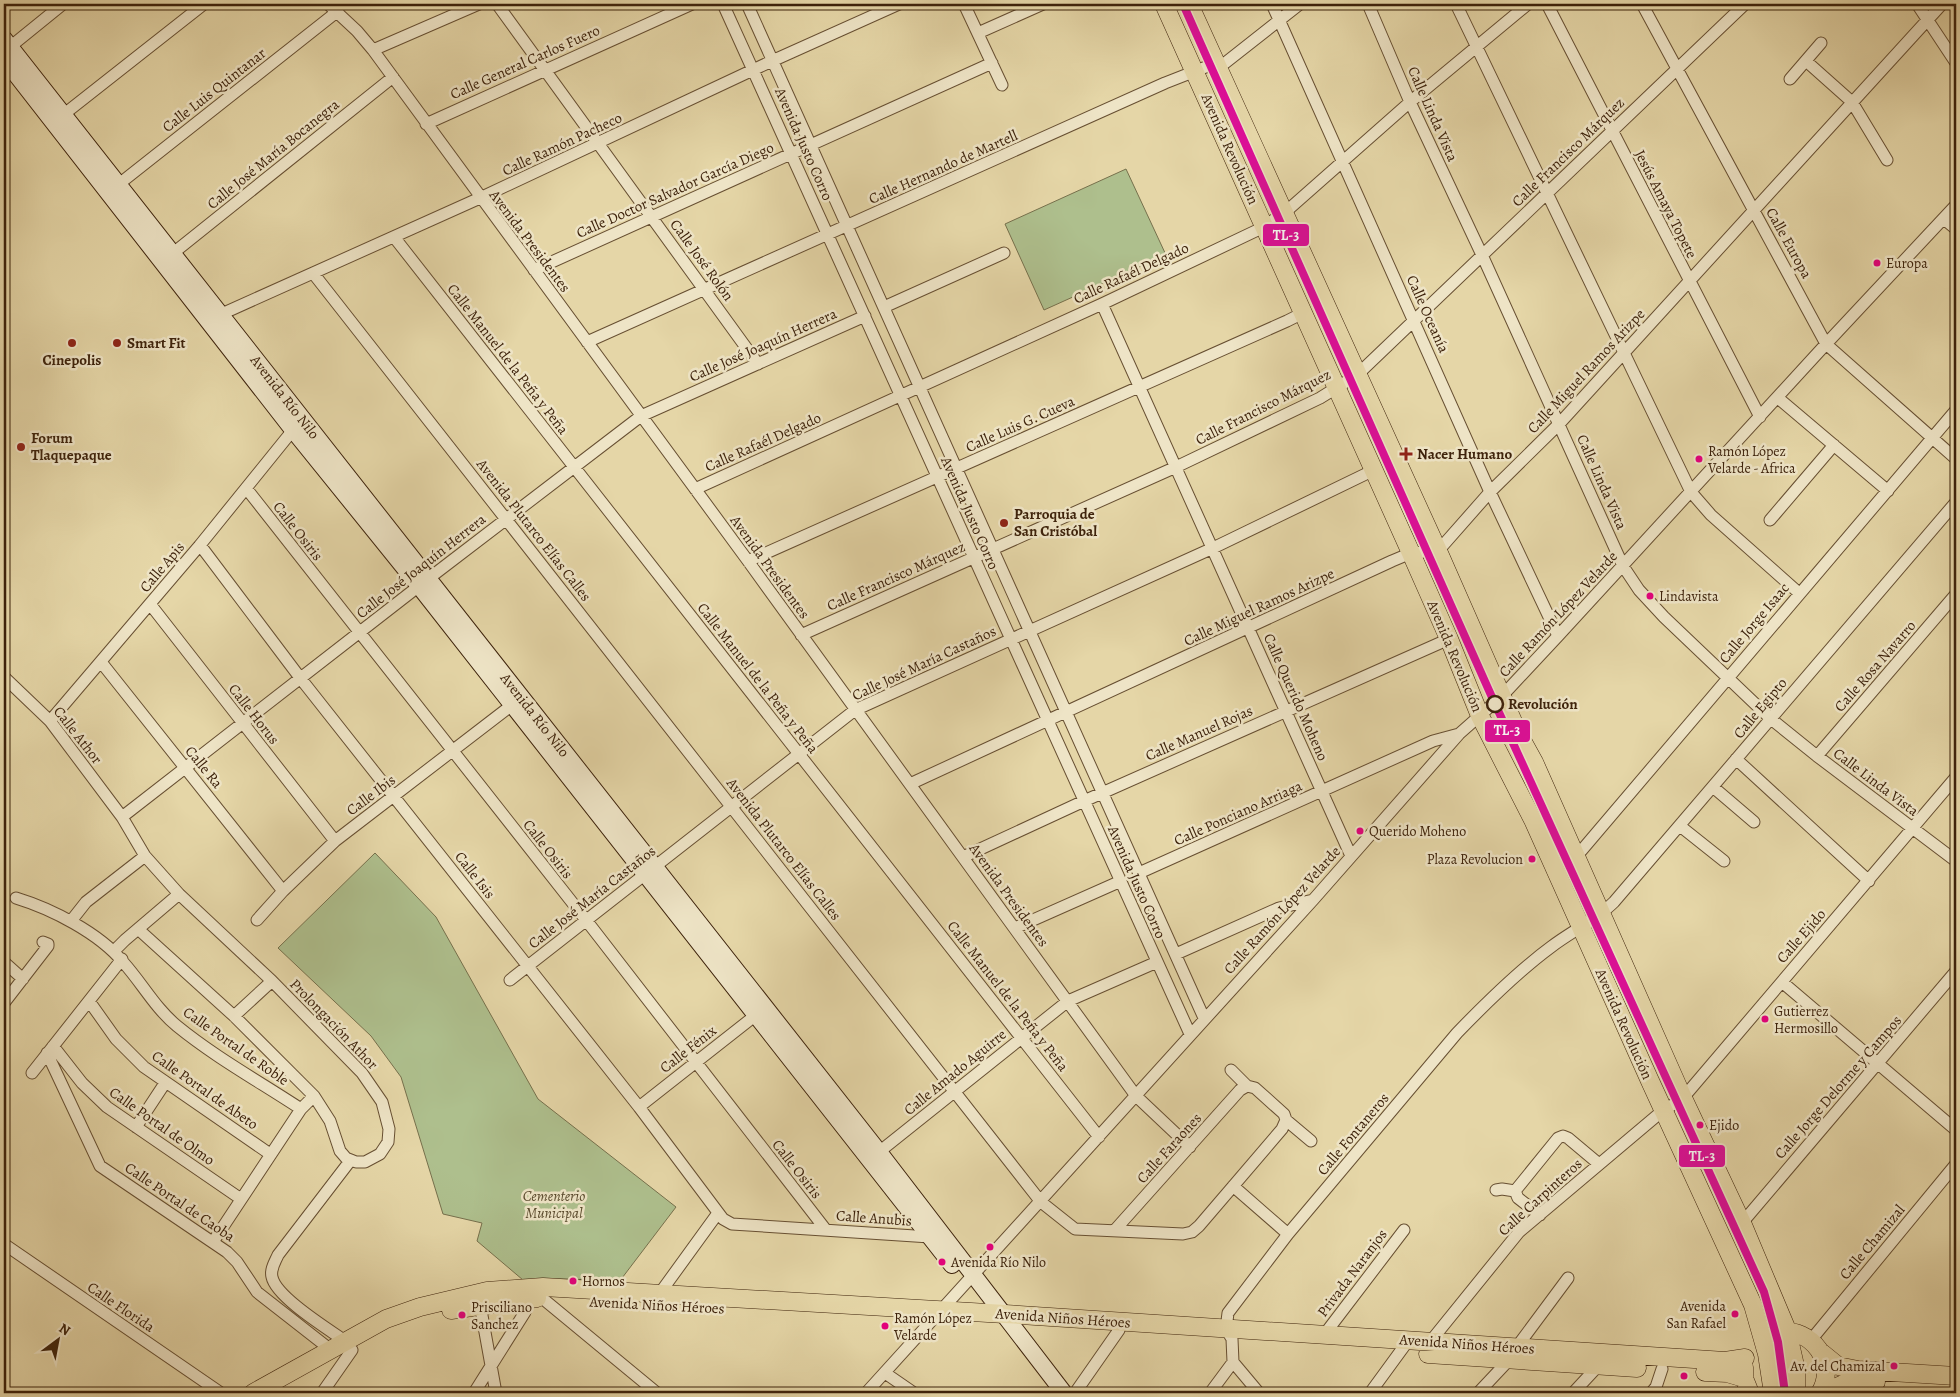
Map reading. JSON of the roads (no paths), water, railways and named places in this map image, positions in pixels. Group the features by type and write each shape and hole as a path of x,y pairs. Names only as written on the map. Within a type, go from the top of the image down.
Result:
{"main road":[{"name":"Avenida Revolución","path":"1164,4 1411,553 1480,716 1534,822 1753,1305 1769,1364 1773,1393"},
{"name":"Avenida Revolución","path":"1190,4 1683,1098 1742,1223 1787,1330 1796,1370 1796,1393"},
{"name":"Avenida Río Nilo","path":"6,48 214,318 649,870 756,1015 930,1237 970,1279"},
{"name":"Avenida Río Nilo","path":"32,84 63,115 114,188 172,254 214,318 293,430 423,582 512,705 879,1152 970,1279 1001,1319 1064,1393"},
{"name":"Avenida Niños Héroes","path":"535,1293 1120,1326 1512,1354 1725,1362 1745,1358"},
{"name":"Avenida Niños Héroes","path":"253,1393 343,1347 479,1299 535,1293 660,1293 937,1316"},
{"name":"Avenida Río Nilo","path":"1001,1319 1052,1393"},
{"path":"1747,1386 1745,1358 1750,1350 1762,1337 1770,1333 1787,1330 1799,1333 1838,1366 1858,1370 1956,1376"},
{"name":"Avenida Niños Héroes","path":"1229,1334 1324,1335 1404,1346 1430,1342 1599,1365 1727,1373 1747,1386"},
{"path":"1816,1346 1826,1370 1822,1393"},
{"name":"Avenida Niños Héroes","path":"278,1393 343,1347"},
{"path":"1822,1393 1838,1385 1858,1381 1956,1387"}],"street":[{"path":"6,48 63,4"},
{"path":"63,115 204,4"},
{"name":"Avenida Presidentes","path":"328,4 338,11 357,31 393,77 748,561 1136,1096 1190,1147"},
{"path":"373,50 479,4"},
{"name":"Calle José Rolón","path":"497,4 758,364"},
{"name":"Calle General Carlos Fuero","path":"426,124 692,4"},
{"name":"Avenida Justo Corro","path":"723,4 1190,1034"},
{"name":"Avenida Justo Corro","path":"747,4 1204,1018"},
{"name":"Calle Ramón Pacheco","path":"214,318 480,198 772,61 899,4"},
{"path":"964,4 1002,85"},
{"path":"978,33 1043,4"},
{"name":"Calle Oceanía","path":"1272,4 1490,492 1558,636"},
{"name":"Calle Hernando de Martell","path":"587,342 1195,71 1216,63 1225,63 1300,4"},
{"name":"Calle Linda Vista","path":"1368,4 1410,102 1482,255 1623,566 1639,590 1664,617 1771,718 1817,756 1956,861"},
{"path":"1456,4 1691,492 1711,515 1799,593"},
{"name":"Calle Rafaél Delgado","path":"695,489 1102,304 1264,227 1528,4"},
{"name":"Jesús Amaya Topete","path":"1547,4 1760,417"},
{"name":"Calle Europa","path":"1642,4 1826,344 1956,459"},
{"name":"Calle Francisco Márquez","path":"801,635 1176,467 1337,388 1357,376 1745,4"},
{"path":"1917,4 1956,63"},
{"name":"Calle Miguel Ramos Arizpe","path":"910,784 1411,553 1438,551 1490,492 1559,424 1942,4"},
{"name":"Calle Luis Quintanar","path":"114,188 338,11"},
{"path":"1790,79 1821,43"},
{"path":"1806,61 1852,102 1887,160"},
{"name":"Calle Doctor Salvador García Diego","path":"534,270 992,63"},
{"name":"Calle José María Bocanegra","path":"172,254 393,77"},
{"name":"Calle Ramón López Velarde","path":"866,1393 1313,900 1459,734 1502,696 1826,344 1956,206"},
{"path":"1944,219 1956,229"},
{"name":"Calle Manuel de la Peña y Peña","path":"394,237 1099,1137"},
{"path":"884,307 1004,253"},
{"name":"Avenida Plutarco Elías Calles","path":"313,273 1041,1202 1075,1229 1184,1234 1192,1232 1282,1129 1286,1120"},
{"name":"Calle Querido Moheno","path":"1102,304 1351,856"},
{"name":"Calle Luis G. Cueva","path":"748,561 1303,313"},
{"name":"Calle José Joaquín Herrera","path":"122,817 423,582 642,416 865,316"},
{"path":"1778,398 1888,491"},
{"name":"Calle Jorge Isaac","path":"1576,857 1956,410"},
{"name":"Calle Apis","path":"50,721 200,545 293,430"},
{"path":"1770,520 1834,445"},
{"name":"Calle José María Castaños","path":"510,980 855,710 1213,548 1374,470"},
{"name":"Calle Osiris","path":"246,488 358,633 586,920 826,1230"},
{"name":"Calle Egipto","path":"1580,927 1601,914 1614,902 1956,502"},
{"name":"Calle Isis","path":"200,545 301,679 727,1223"},
{"name":"Calle Rosa Navarro","path":"1817,756 1956,594"},
{"name":"Calle Horus","path":"150,604 335,841"},
{"name":"Calle Manuel Rojas","path":"963,857 1084,800 1449,639"},
{"name":"Calle Ra","path":"101,662 283,891"},
{"name":"Calle Athor","path":"4,677 50,721 122,817"},
{"name":"Calle Ibis","path":"257,920 283,891 335,841 512,705"},
{"name":"Calle Ponciano Arriaga","path":"1139,873 1434,741 1459,734"},
{"path":"1736,759 1869,881"},
{"name":"Calle Ejido","path":"1664,1110 1683,1098 1956,777"},
{"path":"1713,787 1754,822"},
{"name":"Prolongación Athor","path":"122,817 145,856 179,894 272,981 354,1062 371,1084 382,1102 389,1133 380,1154 364,1162 350,1161"},
{"path":"1680,826 1724,861"},
{"path":"71,921 86,902 145,856"},
{"path":"1015,928 1121,881"},
{"path":"32,1073 89,1001 138,929 179,894"},
{"name":"Calle Portal de Roble","path":"16,898 71,921 118,956 138,979 151,999 178,1026 198,1042 301,1109"},
{"path":"1176,954 1279,908 1313,900"},
{"name":"Calle Fontaneros","path":"1233,1362 1234,1350 1229,1334 1228,1314 1288,1234 1457,1033 1481,1008 1550,947 1580,927"},
{"path":"138,929 234,1016 314,1096 330,1122 340,1151 350,1161 278,1255 273,1266 272,1277 277,1289 343,1347 322,1393"},
{"path":"4,1003 49,946 43,942"},
{"path":"4,962 23,979"},
{"name":"Calle Amado Aguirre","path":"879,1152 1068,1001 1157,962"},
{"name":"Calle Jorge Delorme y Campos","path":"1742,1223 1956,971"},
{"path":"234,1016 272,981"},
{"path":"1782,982 1956,1130"},
{"name":"Calle Portal de Abeto","path":"89,1001 122,1046 139,1063 270,1154"},
{"name":"Calle Fénix","path":"638,1107 756,1015"},
{"name":"Calle Portal de Olmo","path":"50,1049 93,1095 107,1107 241,1199"},
{"name":"Calle Portal de Caoba","path":"50,1049 100,1166 213,1242 232,1257 256,1292 276,1308 343,1347"},
{"path":"1231,1070 1247,1086 1255,1088 1284,1114 1286,1120 1311,1141"},
{"path":"136,1127 166,1083"},
{"name":"Calle Faraones","path":"1114,1232 1240,1090 1247,1086"},
{"path":"213,1242 301,1109 314,1096"},
{"name":"Calle Carpinteros","path":"1430,1342 1519,1232 1664,1110"},
{"path":"1515,1191 1558,1138 1563,1136 1599,1164"},
{"name":"Calle Chamizal","path":"1816,1346 1956,1164"},
{"path":"1233,1186 1288,1234"},
{"path":"1496,1190 1515,1191"},
{"path":"1515,1191 1518,1198 1540,1215"},
{"path":"660,1293 718,1213"},
{"name":"Calle Anubis","path":"727,1223 930,1237"},
{"name":"Privada Naranjos","path":"1324,1335 1404,1230"},
{"name":"Calle Florida","path":"4,1244 221,1393"},
{"path":"1478,1393 1512,1354 1568,1278"},
{"path":"474,1393 535,1293 657,1393"},
{"path":"276,1308 284,1296"},
{"path":"479,1299 496,1393"},
{"path":"1075,1393 1120,1326"},
{"path":"1370,1393 1404,1346"},
{"path":"1210,1393 1233,1362 1259,1393"},
{"path":"1573,1393 1599,1365"},
{"path":"1651,1393 1656,1387 1662,1369"},
{"path":"885,1373 914,1393"}],"place":[{"name":"Europa","path":"1877,263"},
{"name":"Cinepolis","path":"72,343"},
{"name":"Smart Fit","path":"117,343"},
{"name":"Forum Tlaquepaque","path":"21,447"},
{"name":"Nacer Humano","path":"1406,454"},
{"name":"Ramón López Velarde - Africa","path":"1699,459"},
{"name":"Parroquia de San Cristóbal","path":"1004,523"},
{"name":"Lindavista","path":"1650,596"},
{"name":"Revolución","path":"1495,704"},
{"name":"Querido Moheno","path":"1360,831"},
{"name":"Plaza Revolucion","path":"1532,859"},
{"name":"Gutierrez Hermosillo","path":"1765,1019"},
{"name":"Ejido","path":"1700,1125"},
{"name":"Avenida Río Nilo","path":"942,1262"},
{"name":"Hornos","path":"573,1281"},
{"name":"Avenida San Rafael","path":"1735,1314"},
{"name":"Prisciliano Sanchez","path":"462,1315"},
{"name":"Ramón López Velarde","path":"885,1326"},
{"name":"Av. del Chamizal","path":"1894,1366"}],"park label":[{"name":"Cementerio Municipal","path":"554,1204"}]}
